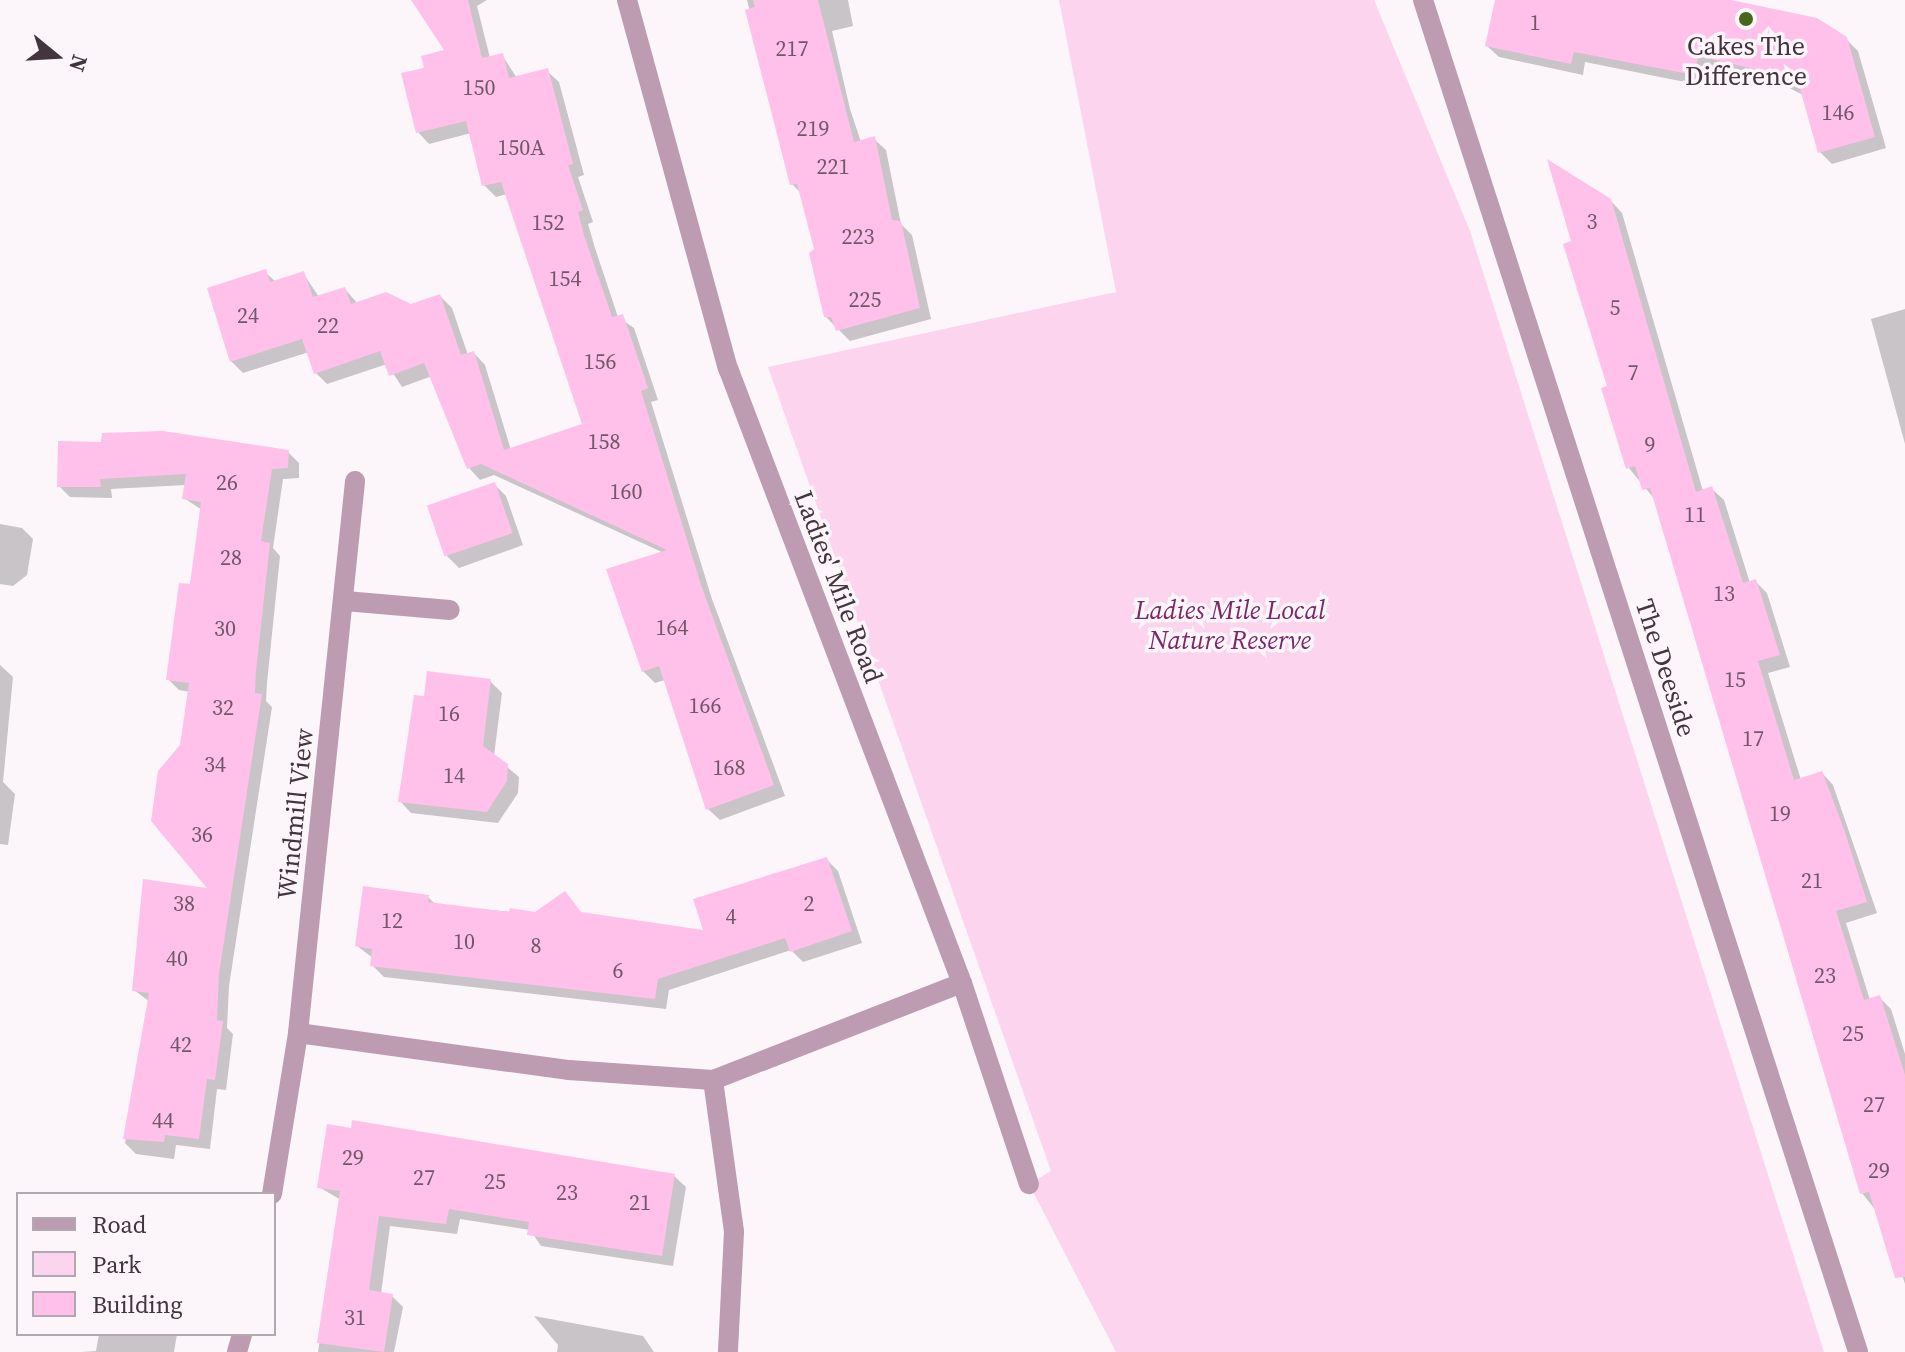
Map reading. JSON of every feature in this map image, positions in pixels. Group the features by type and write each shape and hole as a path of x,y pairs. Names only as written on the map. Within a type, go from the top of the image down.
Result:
{"street":[{"name":"Ladies' Mile Road","path":"627,0 728,368 962,983 1029,1184"},
{"name":"The Deeside","path":"1423,0 1858,1352"},
{"name":"Windmill View","path":"272,1192 298,1033 355,481"},
{"path":"345,601 450,610"},
{"path":"298,1033 569,1070 713,1080 962,983"},
{"path":"713,1080 734,1232 728,1352"}],"green space":[{"name":"Ladies Mile Local Nature Reserve","path":"1059,0 1374,0 1470,231 1824,1352 1116,1352 1029,1184 1051,1171 768,367 1116,292"}],"building":[{"path":"411,0 468,0 482,58 503,53 509,78 548,68 573,164 568,165 583,210 578,212 584,235 612,317 623,314 648,388 641,391 701,585 774,785 706,810 659,666 642,672 606,569 667,550 481,464 467,469 424,363 389,376 380,351 314,374 302,339 230,362 207,288 266,269 270,282 304,271 313,297 345,287 351,304 386,292 411,304 440,294 461,355 474,351 504,450 582,424 501,182 482,186 466,121 416,133 401,73 424,68 421,56 444,50"},
{"path":"753,0 818,0 854,142 875,136 892,220 901,221 920,308 836,331 831,317 824,317 809,253 814,249 797,184 790,185 745,10 755,7"},
{"path":"1495,0 1731,0 1817,18 1847,37 1875,137 1818,153 1800,89 1767,72 1698,56 1694,75 1574,52 1571,64 1485,46"},
{"path":"1547,159 1611,199 1696,492 1712,486 1743,583 1756,579 1780,655 1758,661 1794,780 1822,771 1845,832 1867,902 1836,911 1864,1000 1880,995 1905,1075 1905,1277 1895,1278 1869,1192 1860,1194 1650,488 1642,490 1635,466 1626,469 1601,388 1607,386 1563,244 1571,241"},
{"path":"163,431 289,450 288,468 272,469 261,541 270,543 256,671 255,693 262,694 219,974 217,1020 223,1021 215,1080 207,1079 199,1139 165,1135 164,1142 123,1139 149,993 132,991 143,879 207,888 151,821 158,771 180,745 189,683 166,680 179,583 190,584 201,502 182,499 186,474 100,479 101,487 57,487 58,441 101,442 102,433"},
{"path":"495,482 513,533 445,556 427,505"},
{"path":"427,671 491,679 483,746 508,764 507,781 487,812 398,802 414,695 424,696"},
{"path":"827,857 852,931 790,952 785,938 658,979 655,999 370,966 372,949 355,946 363,886 429,895 428,902 509,912 510,908 535,912 565,891 581,912 703,930 693,899"},
{"path":"352,1120 675,1174 662,1256 527,1235 529,1222 449,1209 446,1224 379,1216 369,1290 393,1294 384,1352 317,1343 340,1191 317,1188 327,1124 351,1128"}],"place":[{"name":"Cakes The Difference","path":"1746,19"}]}
